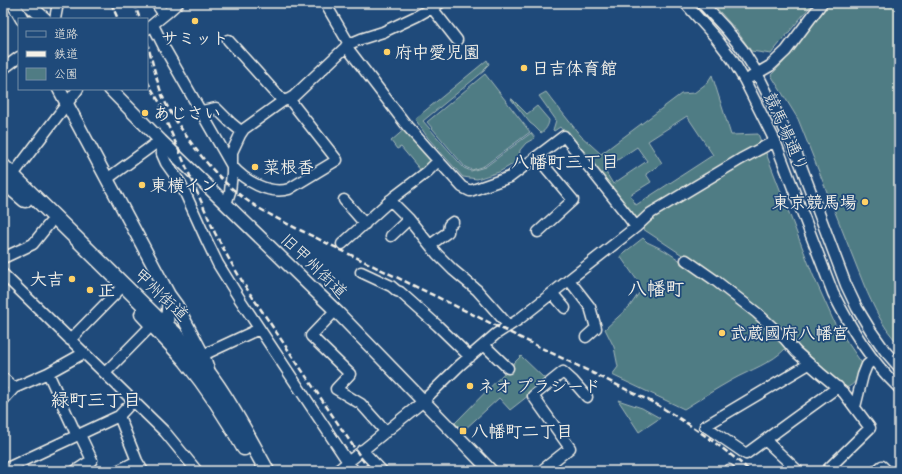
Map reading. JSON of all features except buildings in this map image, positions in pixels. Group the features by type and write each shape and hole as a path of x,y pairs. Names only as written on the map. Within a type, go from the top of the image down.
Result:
{"highway":[{"name":"甲州街道","path":"5,179 18,194 118,291 159,322 173,346 187,362 220,409 238,437 256,471"},
{"name":"甲州街道","path":"5,179 195,355 246,432 267,471"}],"main road":[{"path":"13,3 21,18"},
{"path":"27,3 44,18"},
{"path":"60,90 169,295 177,306 203,356 209,374"},
{"name":"旧甲州街道","path":"111,90 335,311 491,471"},
{"path":"159,322 166,314 168,309 169,295"}],"street":[{"path":"55,18 58,3"},
{"path":"156,3 164,15"},
{"path":"178,3 150,27 202,111 232,166 239,174 255,184 283,191 337,160 286,100 228,40"},
{"path":"324,3 348,45 407,126 462,186 470,191 510,177 564,136 636,227"},
{"name":"競馬場通り","path":"685,3 716,38 732,59 775,141 833,293 858,339 888,378 899,388"},
{"path":"701,3 705,13 730,45 728,49 723,48"},
{"name":"競馬場通り","path":"701,3 726,29 742,49 757,73 797,155 846,285 857,308 885,351 899,367"},
{"path":"744,81 770,66 786,51 822,3"},
{"path":"226,204 230,192 232,152 242,132 286,100 294,96 348,45 361,38 383,32 436,5 457,40"},
{"path":"3,69 18,58"},
{"path":"5,179 77,90"},
{"path":"202,111 216,108 242,132"},
{"path":"107,179 161,141 162,154 166,163 181,184 218,264 241,302 354,471"},
{"path":"337,471 424,401 470,356 496,334 509,326 569,280 636,227 651,213 741,159 775,141"},
{"path":"537,157 573,200 538,232"},
{"path":"342,244 390,200 427,172 438,161"},
{"path":"344,200 365,224"},
{"path":"390,200 409,219 453,270 477,290 509,326"},
{"path":"391,236 409,219"},
{"path":"430,245 448,232 449,225 453,222"},
{"path":"3,258 33,244 49,224"},
{"path":"686,260 757,313 809,364 844,392 870,428 826,471"},
{"path":"361,272 391,286 400,292 470,356"},
{"path":"3,274 165,432 197,471"},
{"path":"569,280 590,306 596,328 586,337"},
{"path":"70,340 118,291"},
{"path":"552,293 565,308"},
{"path":"335,311 311,336 350,374 336,389 361,404 386,432"},
{"path":"105,373 159,322"},
{"path":"203,356 259,328"},
{"path":"484,345 508,368"},
{"path":"3,400 14,388 48,373 84,354"},
{"path":"855,407 862,375 867,365 873,360"},
{"path":"809,364 705,426 746,454 838,387"},
{"path":"541,471 570,448 533,396 563,372 587,397"},
{"path":"48,373 92,460 75,471"},
{"path":"3,378 14,388"},
{"path":"3,470 119,416 133,400"},
{"path":"119,416 137,461 143,471"},
{"path":"765,440 798,471"},
{"path":"362,450 382,471"},
{"path":"117,471 137,461"},
{"path":"876,471 882,466 887,471"}],"green space":[{"path":"712,3 813,3 771,54 751,51 737,31"},
{"name":"東京競馬場","path":"828,3 899,3 899,344 883,324 871,301 798,119 771,75 783,63"},
{"path":"487,60 489,64 484,71 423,121 464,168 471,171 485,167 531,133 535,138 526,143 520,150 519,158 515,163 499,172 477,179 463,177 428,138 415,119"},
{"path":"485,74 530,132 484,166 472,170 465,167 427,122"},
{"path":"712,75 731,135 758,134 762,144 636,220 560,127 554,131 553,130 556,120 539,96 546,92 580,135 601,154 681,94 694,93 707,83","holes":["687,116 713,155 636,205 630,195 651,182 646,174 662,163 648,141","637,147 647,161 613,184 604,169"]},
{"path":"511,99 527,114 537,106 549,120 548,126 544,131 541,133 530,123"},
{"path":"406,128 432,159 432,163 422,172 401,147 397,149 391,141"},
{"path":"764,148 813,275 835,324 863,365 857,380 849,387 845,388 759,310 708,272 640,227 654,213"},
{"path":"643,238 647,242 664,250 684,263 730,295 784,342 786,348 768,362 714,390 684,409 612,375 618,367 614,347 605,329 630,306 639,293 639,283 620,256"},
{"path":"521,356 547,381 510,410 499,398 463,431 455,423"},
{"path":"618,400 642,408 660,418 639,432"}],"railway":[{"path":"111,3 118,18"},
{"path":"134,3 140,18"},
{"path":"148,46 162,95 173,117 194,147 210,166 227,184 246,200 291,226 656,404 681,419 728,452 750,471"},
{"path":"148,83 164,110"},
{"path":"160,107 215,233 229,259 245,286 370,471"}],"place":[{"name":"サミット","path":"195,21"},
{"name":"府中愛児園","path":"387,52"},
{"name":"日吉体育館","path":"524,68"},
{"name":"あじさい","path":"145,113"},
{"name":"菜根香","path":"255,167"},
{"name":"東横イン","path":"142,185"},
{"name":"東京競馬場","path":"865,202"},
{"name":"大吉","path":"72,279"},
{"name":"正","path":"90,290"},
{"name":"武蔵國府八幡宮","path":"722,333"},
{"name":"ネオ プラシード","path":"470,386"},
{"name":"八幡町二丁目","path":"463,431"}],"district":[{"name":"八幡町三丁目","path":"565,162"},
{"name":"八幡町","path":"656,289"},
{"name":"緑町三丁目","path":"96,400"}]}
